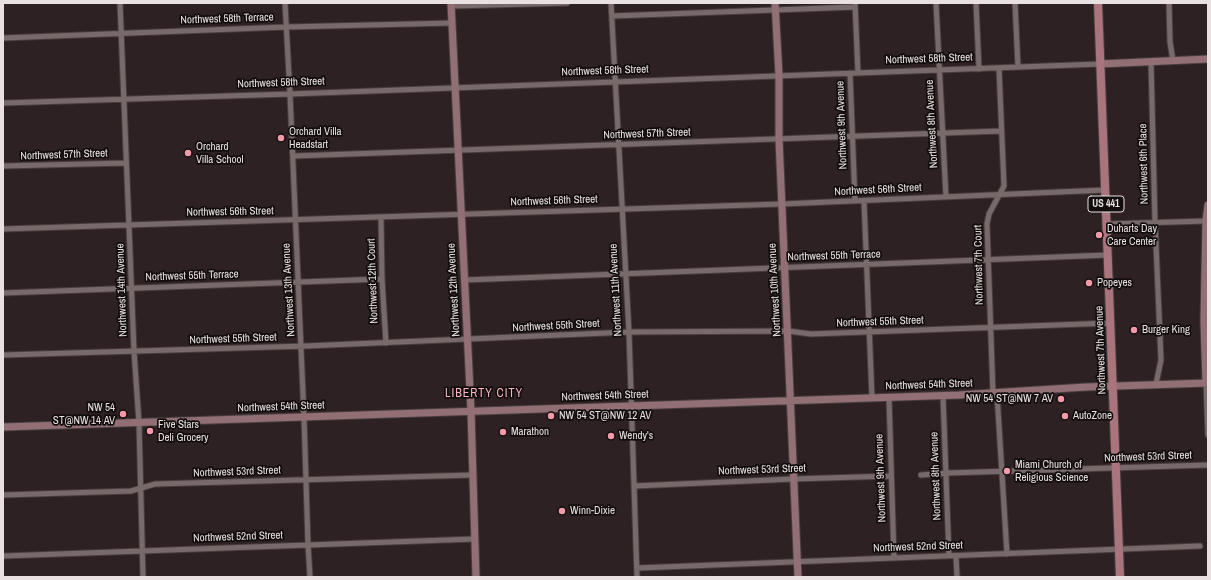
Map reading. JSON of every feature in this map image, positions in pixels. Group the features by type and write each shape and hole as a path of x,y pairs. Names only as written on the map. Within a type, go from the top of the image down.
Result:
{"main road":[{"name":"Northwest 7th Avenue","path":"1098,3 1120,577"},
{"name":"Northwest 12th Avenue","path":"452,5 471,411 476,577"},
{"name":"Northwest 10th Avenue","path":"775,7 779,75 782,204 798,577"},
{"name":"Northwest 58th Street","path":"1100,64 1208,59"},
{"path":"1207,383 1204,318 1206,221 1208,205"},
{"name":"Northwest 54th Street","path":"3,427 889,398 995,394 1113,386 1207,383"}],"street":[{"name":"Northwest 14th Avenue","path":"120,3 134,352 139,423 143,577"},
{"name":"Northwest 13th Avenue","path":"285,3 293,156 310,577"},
{"path":"452,5 567,3"},
{"name":"Northwest 11th Avenue","path":"611,3 617,82 629,332 637,577"},
{"name":"Northwest 8th Avenue","path":"936,3 946,197"},
{"path":"976,3 979,69"},
{"path":"1015,3 1018,67"},
{"path":"1169,3 1170,42 1173,61"},
{"path":"612,16 775,7 855,5"},
{"name":"Northwest 9th Avenue","path":"855,5 858,73"},
{"name":"Northwest 58th Terrace","path":"3,38 286,27 452,23"},
{"name":"Northwest 6th Place","path":"1151,62 1155,222 1161,360 1156,384"},
{"name":"Northwest 58th Street","path":"3,103 290,94 1100,64"},
{"name":"Northwest 7th Court","path":"999,68 1004,186 989,214 987,224 990,328 1003,472 1006,554"},
{"name":"Northwest 9th Avenue","path":"850,73 855,201"},
{"name":"Northwest 57th Street","path":"293,156 1001,131"},
{"name":"Northwest 57th Street","path":"3,166 126,163"},
{"name":"Northwest 56th Street","path":"3,229 129,224 295,221 782,204 999,196 1105,190"},
{"path":"864,201 865,265 872,398"},
{"name":"Northwest 12th Court","path":"381,218 382,279 386,343"},
{"path":"1107,224 1206,221"},
{"name":"Northwest 55th Terrace","path":"465,280 626,272 785,268 1108,255"},
{"name":"Northwest 55th Terrace","path":"3,292 382,279"},
{"name":"Northwest 55th Street","path":"3,355 301,347 629,332 788,331 811,334 1111,323"},
{"path":"1207,383 1208,435"},
{"name":"Northwest 8th Avenue","path":"942,396 949,556"},
{"name":"Northwest 9th Avenue","path":"889,398 894,558"},
{"name":"Northwest 53rd Street","path":"921,475 1208,465"},
{"name":"Northwest 53rd Street","path":"3,496 131,491 155,484 473,475"},
{"name":"Northwest 53rd Street","path":"634,486 891,476"},
{"name":"Northwest 52nd Street","path":"3,556 474,538"},
{"name":"Northwest 52nd Street","path":"637,568 1200,546"},
{"path":"956,556 956,577"}],"place":[{"name":"Orchard Villa Headstart","path":"281,138"},
{"name":"Orchard Villa School","path":"188,153"},
{"name":"Duharts Day Care Center","path":"1099,235"},
{"name":"Popeyes","path":"1089,283"},
{"name":"Burger King","path":"1134,330"},
{"name":"NW 54 ST@NW 7 AV","path":"1061,399"},
{"name":"NW 54 ST@NW 14 AV","path":"123,414"},
{"name":"NW 54 ST@NW 12 AV","path":"551,416"},
{"name":"AutoZone","path":"1065,416"},
{"name":"Five Stars Deli Grocery","path":"150,431"},
{"name":"Marathon","path":"503,432"},
{"name":"Wendy's","path":"611,436"},
{"name":"Miami Church of Religious Science","path":"1007,471"},
{"name":"Winn-Dixie","path":"562,511"}],"district":[{"name":"LIBERTY CITY","path":"484,394"}]}
